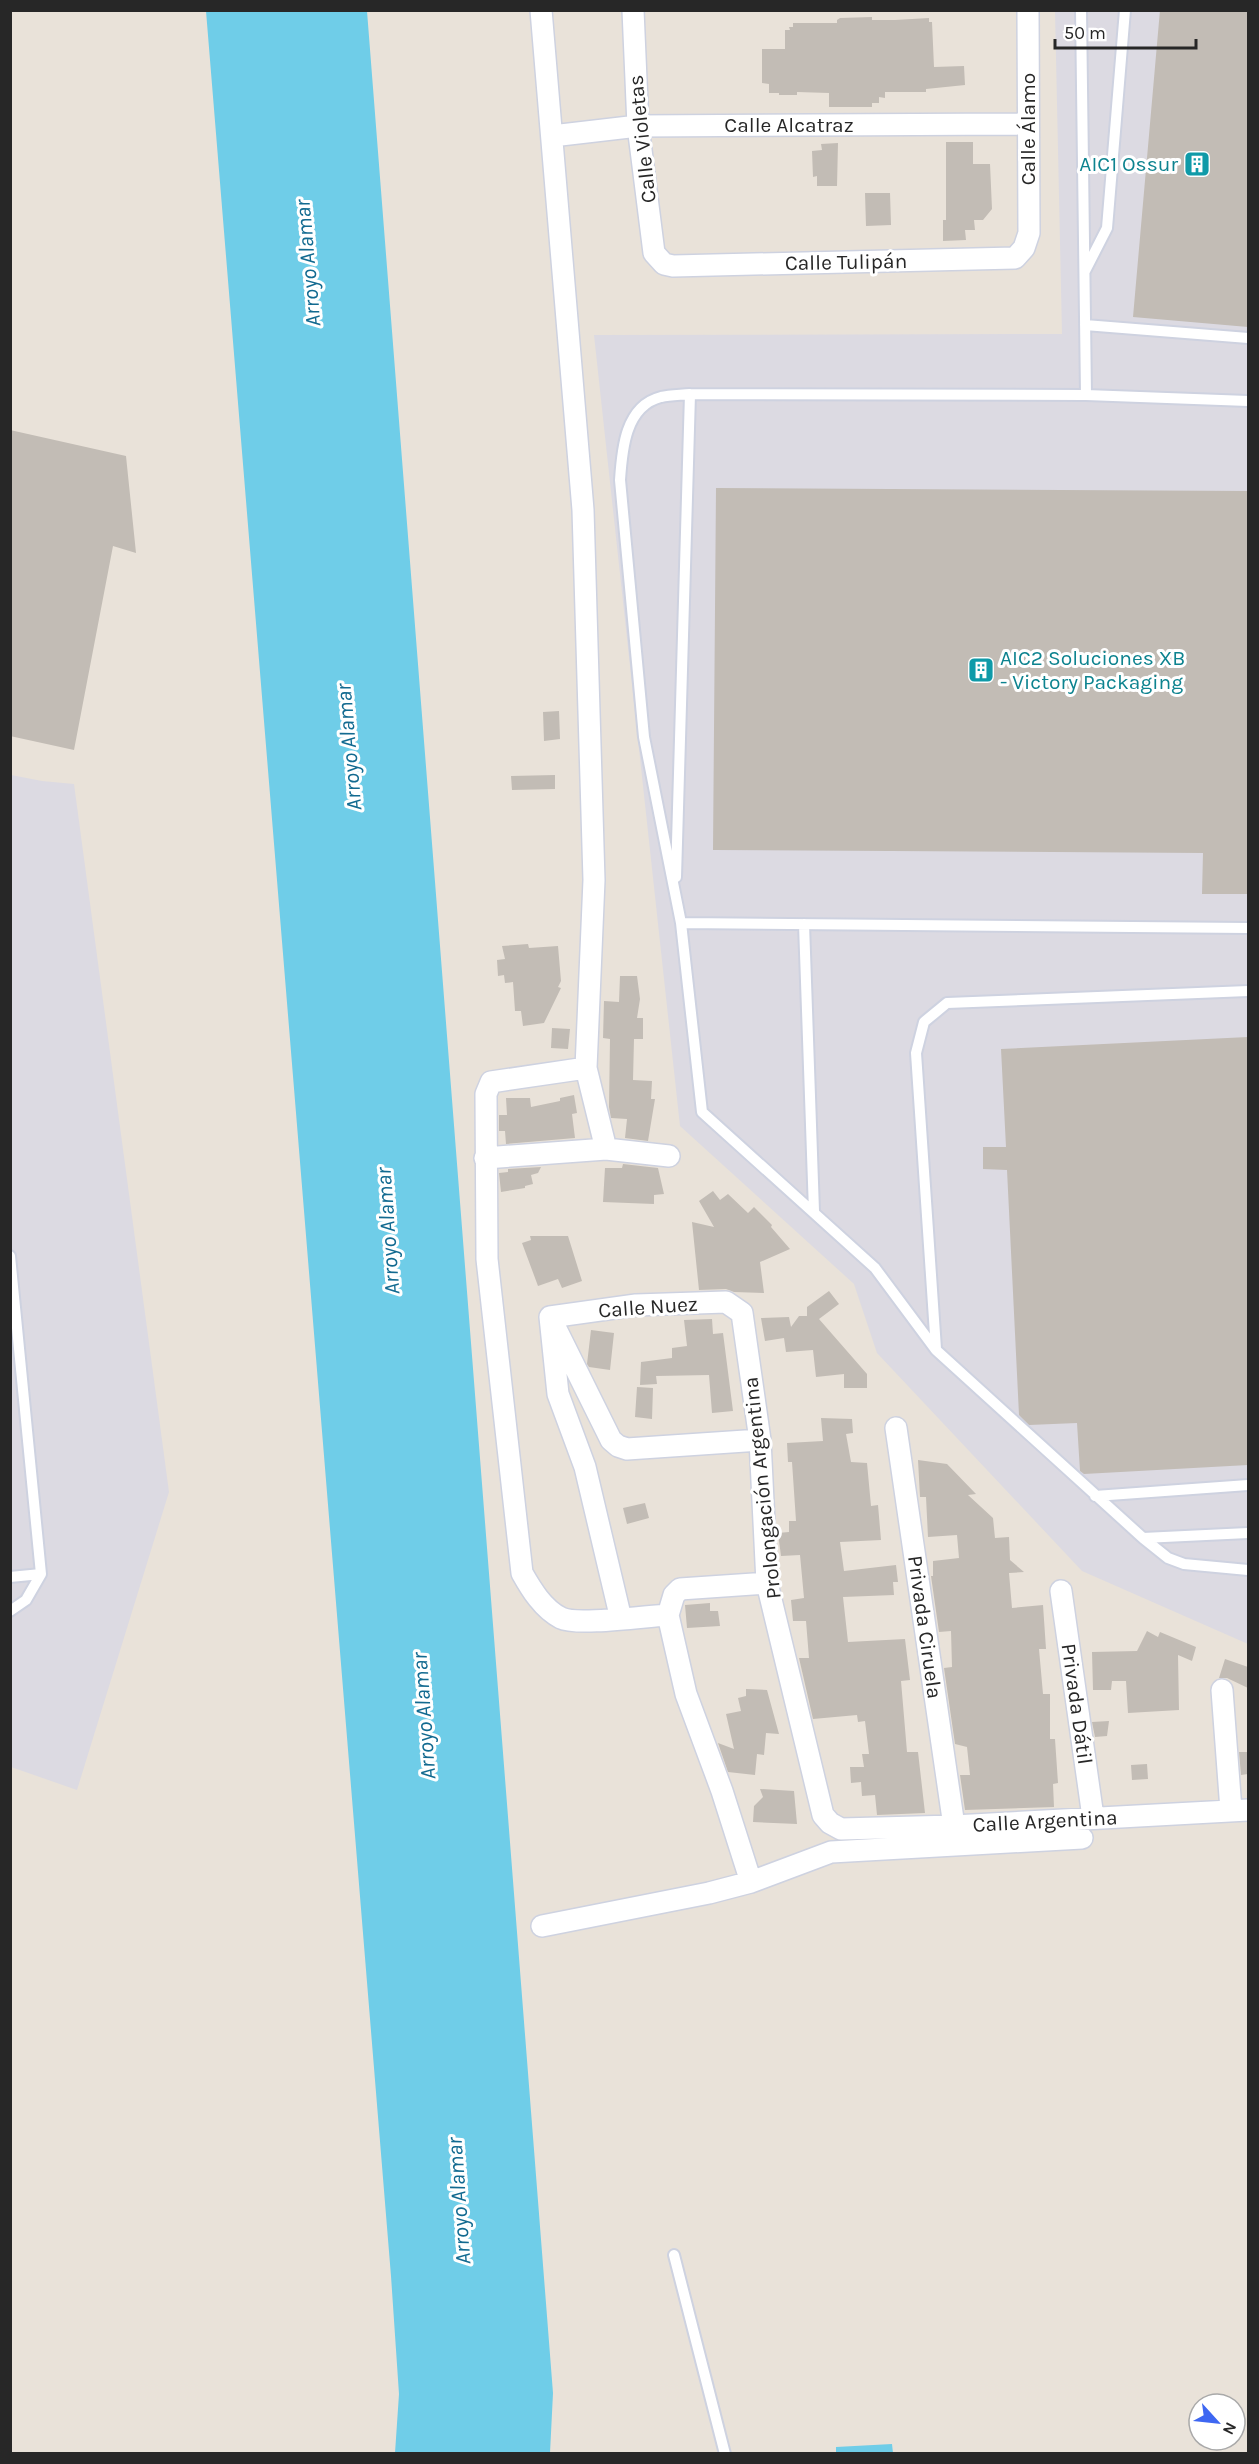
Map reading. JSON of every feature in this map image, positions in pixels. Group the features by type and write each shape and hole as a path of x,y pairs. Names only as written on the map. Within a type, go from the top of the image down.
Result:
{"street":[{"path":"541,10 584,510 594,880 586,1068 606,1149"},
{"name":"Calle Violetas","path":"633,10 638,126 654,253 663,264"},
{"name":"Calle Álamo","path":"1024,248 1029,233 1028,10"},
{"name":"Calle Alcatraz","path":"552,136 638,126 1028,124"},
{"name":"Calle Tulipán","path":"663,264 673,266 1015,258 1024,248"},
{"path":"586,1068 491,1082 486,1094 487,1259 522,1573 535,1597 561,1619 581,1621 621,1619 671,1605"},
{"path":"485,1158 606,1149 669,1156"},
{"name":"Calle Nuez","path":"550,1317 636,1305 726,1302 742,1314"},
{"name":"Prolongación Argentina","path":"742,1314 760,1440 767,1583 823,1815 836,1826"},
{"path":"550,1317 558,1394 585,1467 621,1619"},
{"path":"550,1317 611,1440 618,1446 627,1449 760,1440"},
{"name":"Privada Ciruela","path":"896,1428 954,1826"},
{"path":"751,1882 722,1791 686,1694 671,1605 680,1589 767,1583"},
{"name":"Privada Dátil","path":"1061,1591 1093,1818"},
{"path":"1221,1690 1240,1810"},
{"name":"Calle Argentina","path":"836,1826 954,1826 1240,1810"},
{"path":"831,1852 836,1826"},
{"path":"543,1926 708,1893 751,1882 831,1852 1082,1838"}],"lane":[{"path":"1081,10 1086,395"},
{"path":"1084,274 1107,228 1125,10"},
{"path":"1085,325 1248,338"},
{"path":"675,896 690,394"},
{"path":"1248,401 1086,395 690,394 660,397 644,405 634,417 623,441 620,480 644,737 681,923 702,1112 875,1268 936,1350 1143,1538 1168,1558 1184,1564 1248,1570"},
{"path":"681,923 1248,928"},
{"path":"804,924 814,1211"},
{"path":"936,1350 916,1053 924,1022 947,1003 1248,992"},
{"path":"10,1256 41,1574 26,1600 10,1611"},
{"path":"1095,1496 1248,1485"},
{"path":"1143,1538 1248,1533"},
{"path":"10,1577 41,1574"},
{"path":"674,2255 725,2454"}],"shaded area":[{"path":"1055,11 1248,11 1248,1644 1082,1571 877,1353 854,1284 680,1126 594,335 1062,334"},
{"path":"11,775 74,784 169,1492 77,1790 11,1767"}],"water":[{"name":"Arroyo Alamar","path":"206,11 367,11 553,2393 550,2453 395,2453 399,2394 391,2276"},
{"path":"892,2444 893,2453 836,2453 836,2447"}],"building":[{"name":"AIC1 Ossur","path":"1160,10 1248,10 1248,327 1133,317"},
{"path":"872,17 872,20 929,18 929,22 932,22 934,67 964,66 965,85 926,89 926,92 885,92 885,98 879,97 879,103 872,103 872,107 829,107 829,93 797,92 797,95 779,95 779,93 769,93 769,84 762,83 762,49 785,49 785,30 790,30 789,27 793,27 793,23 837,23 840,18"},
{"path":"946,142 973,142 973,164 990,164 992,209 983,220 974,220 975,230 965,230 966,240 943,241 943,220 946,220"},
{"path":"838,143 837,186 817,186 817,176 813,177 812,151 822,150 821,144"},
{"path":"865,193 890,193 891,225 866,226"},
{"path":"10,430 126,456 136,553 113,546 74,750 10,736"},
{"name":"AIC2 Soluciones XB - Victory Packaging","path":"716,488 1248,491 1248,894 1202,894 1203,853 713,850"},
{"path":"559,711 560,739 544,741 543,712"},
{"path":"555,775 555,789 512,790 511,776"},
{"path":"528,944 529,948 558,946 561,981 558,987 561,988 544,1023 523,1026 521,1011 515,1011 513,982 505,983 504,975 498,976 497,960 505,959 502,946"},
{"path":"620,976 637,976 640,999 637,1018 643,1018 643,1039 634,1039 633,1080 652,1081 651,1099 655,1099 648,1141 625,1138 627,1119 611,1118 609,1107 610,1039 603,1038 604,1001 619,1002"},
{"path":"552,1028 570,1029 568,1049 551,1048"},
{"path":"1248,1037 1248,1465 1084,1474 1080,1471 1077,1423 1029,1425 1019,1415 1007,1170 983,1169 983,1147 1006,1147 1001,1049"},
{"path":"574,1095 577,1113 572,1114 575,1138 506,1144 505,1131 499,1131 499,1115 507,1115 506,1098 530,1098 531,1107 560,1101 560,1098"},
{"path":"623,1164 658,1168 664,1194 654,1195 654,1204 603,1202 605,1168 622,1168"},
{"path":"541,1167 538,1173 531,1175 533,1184 525,1188 501,1192 499,1173 508,1172 508,1169"},
{"path":"713,1191 720,1200 728,1194 748,1213 754,1207 772,1225 771,1227 790,1249 760,1262 764,1293 734,1292 726,1289 699,1290 692,1222 714,1227 699,1201"},
{"path":"530,1236 568,1236 582,1281 562,1288 558,1279 538,1286 522,1243 531,1240"},
{"path":"829,1291 839,1304 819,1319 867,1374 867,1388 844,1388 844,1374 816,1377 813,1350 786,1352 784,1338 765,1341 761,1318 789,1317 791,1327 799,1316 807,1316 807,1307"},
{"path":"712,1319 713,1334 723,1333 733,1411 712,1413 709,1375 656,1376 657,1384 640,1385 641,1362 672,1358 672,1348 687,1346 684,1320"},
{"path":"591,1330 614,1333 610,1370 589,1367 587,1364"},
{"path":"637,1387 653,1388 652,1419 635,1417"},
{"path":"821,1418 852,1419 853,1433 846,1434 851,1462 867,1463 871,1506 878,1505 881,1540 840,1542 844,1571 896,1565 898,1582 893,1582 894,1595 843,1597 848,1642 905,1639 910,1680 901,1681 907,1752 918,1752 925,1813 877,1815 875,1795 862,1796 861,1782 851,1783 850,1767 864,1767 862,1754 869,1754 865,1721 858,1722 857,1715 813,1719 799,1658 809,1658 806,1621 793,1621 791,1600 804,1598 800,1555 781,1556 778,1533 789,1532 789,1521 796,1521 792,1462 788,1462 787,1443 823,1441"},
{"path":"918,1460 947,1464 976,1494 968,1495 993,1518 995,1538 1009,1537 1010,1560 1024,1572 1009,1573 1012,1608 1043,1605 1046,1649 1039,1649 1043,1694 1050,1694 1050,1739 1055,1739 1058,1783 1053,1784 1054,1807 965,1810 960,1775 970,1775 967,1747 955,1744 944,1668 952,1667 951,1631 939,1632 931,1576 933,1576 933,1561 959,1558 957,1535 928,1537 926,1497 920,1497"},
{"path":"645,1503 649,1518 627,1524 623,1508"},
{"path":"710,1603 710,1611 718,1611 720,1626 687,1628 685,1605"},
{"path":"1147,1631 1158,1637 1160,1632 1196,1647 1192,1661 1178,1655 1179,1710 1128,1713 1126,1681 1112,1681 1111,1690 1093,1690 1092,1652 1137,1651"},
{"path":"1225,1659 1248,1667 1248,1688 1227,1678 1219,1678"},
{"path":"746,1689 767,1690 779,1734 766,1733 764,1755 757,1754 755,1775 728,1772 718,1743 734,1749 726,1714 741,1711 738,1698 746,1696"},
{"path":"1109,1721 1107,1736 1095,1737 1092,1722"},
{"path":"1239,1752 1248,1752 1248,1774 1241,1775"},
{"path":"1147,1764 1148,1779 1132,1780 1131,1765"},
{"path":"760,1789 794,1791 797,1824 753,1822 754,1806 763,1797"}],"place":[{"name":"AIC1 Ossur","path":"1197,164"},
{"name":"AIC2 Soluciones XB - Victory Packaging","path":"981,670"}]}
